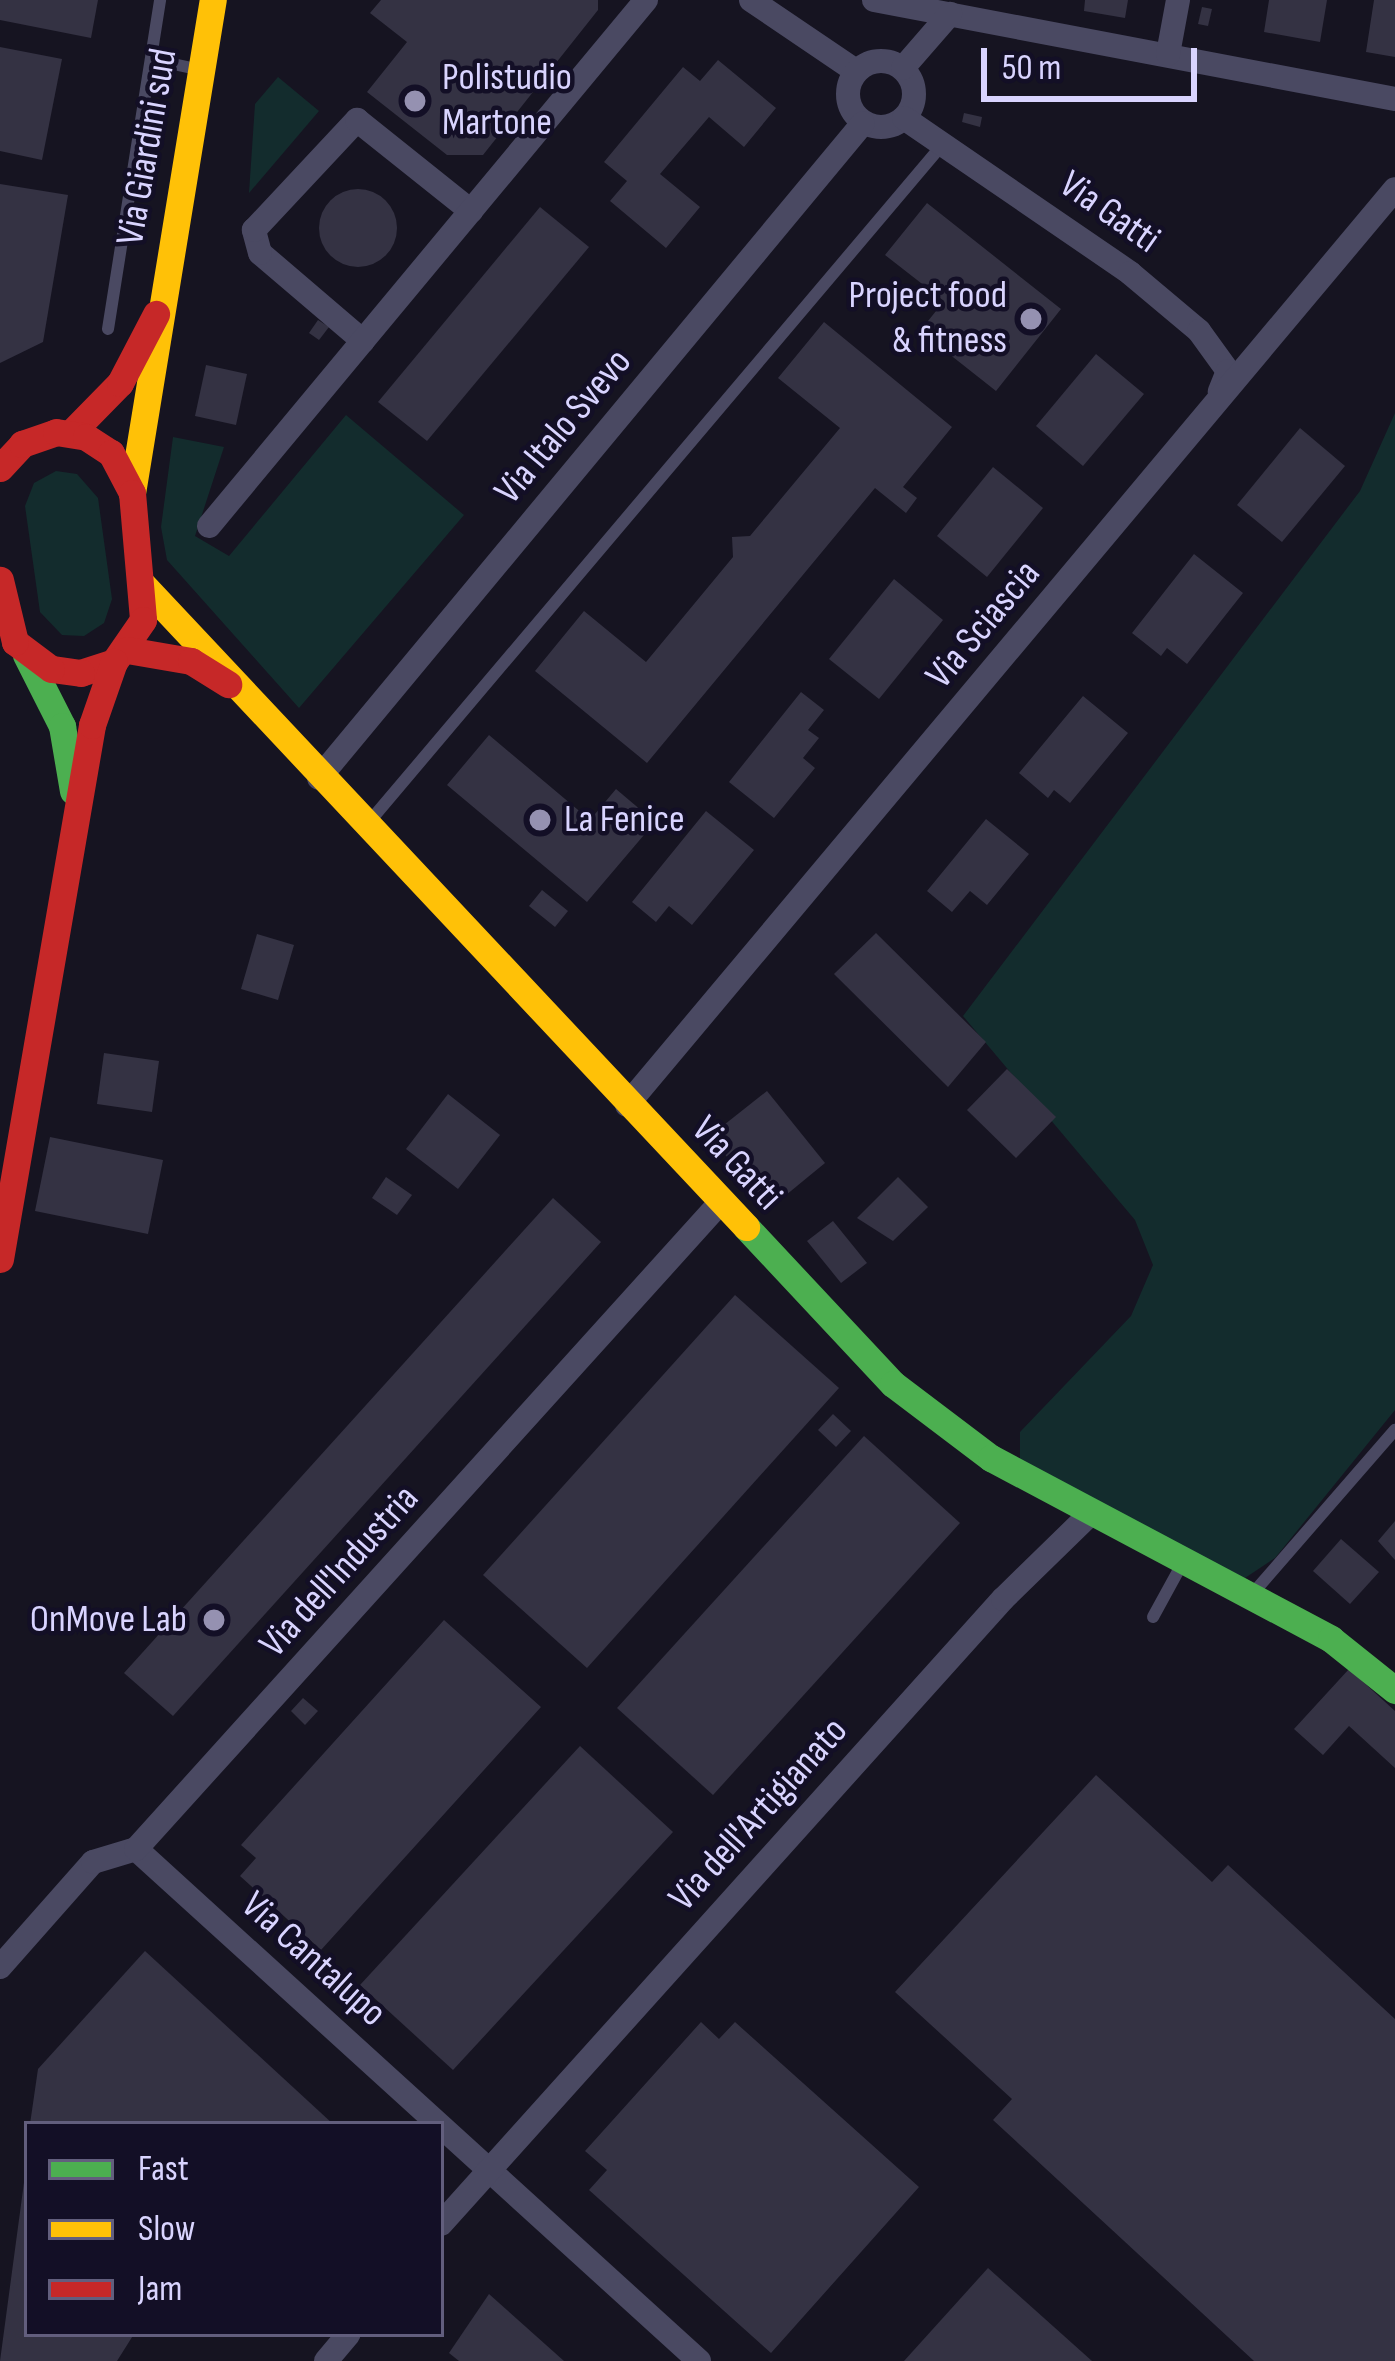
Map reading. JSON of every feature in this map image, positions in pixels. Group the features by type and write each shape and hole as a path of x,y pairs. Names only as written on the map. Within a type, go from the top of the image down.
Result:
{"main road":[{"name":"Via Giardini sud","path":"75,819 121,656 143,620 132,493 158,365 160,307 213,0"},
{"name":"Via Giardini sud","path":"132,493 111,453 71,433 120,383 160,307"},
{"path":"0,431 38,436 71,433"},
{"path":"0,468 38,436"},
{"path":"0,580 8,628 62,726 75,819 0,1259"},
{"name":"Via Gatti","path":"143,585 210,648 239,692 893,1384 991,1458 1088,1516 1331,1639 1395,1690"},
{"path":"25,653 65,673 121,656"},
{"name":"Via Gatti","path":"121,656 190,661 239,692"}],"street":[{"path":"209,526 646,0"},
{"path":"751,0 856,71"},
{"path":"874,0 1395,99"},
{"path":"1168,54 1178,0"},
{"path":"903,68 950,14"},
{"path":"884,60 903,68 915,93 904,118 889,127 863,123 848,99 856,71 884,60"},
{"name":"Via Gatti","path":"904,118 1130,273 1199,332 1228,371 1217,400"},
{"path":"363,341 260,253 254,230 356,120 471,211"},
{"name":"Via Italo Svevo","path":"320,778 863,123"},
{"name":"Via Sciascia","path":"627,1105 672,1060 1395,189"},
{"name":"Via dell'Industria","path":"0,1967 93,1862 136,1849 719,1204"},
{"name":"Via dell'Artigianato","path":"444,2220 1088,1516"},
{"name":"Via Cantalupo","path":"136,1849 438,2121"},
{"name":"Via Cantalupo","path":"444,2126 489,2167"},
{"path":"489,2167 699,2361"},
{"path":"326,2361 346,2337"}],"lane":[{"path":"108,329 155,60 150,36 160,0"},
{"path":"155,60 201,70"},
{"path":"365,827 942,145"},
{"path":"1250,1597 1395,1430"},
{"path":"1153,1617 1183,1563"}],"green space":[{"path":"278,77 319,111 249,193 255,104"},
{"path":"1395,413 1395,1410 1275,1558 1245,1578 1020,1463 1020,1432 1131,1316 1153,1265 1135,1220 963,1016 1360,491"},
{"path":"346,415 464,515 299,708 167,560 161,527 173,437 224,447 195,536 229,556"},
{"path":"56,471 77,474 98,498 112,599 104,623 84,636 62,635 40,612 25,506 34,483"}],"building":[{"path":"0,0 98,0 91,38 0,20"},
{"path":"381,0 598,0 598,10 483,155 447,155 367,92 407,42 370,13"},
{"path":"1085,0 1128,0 1125,18 1084,11"},
{"path":"1269,0 1327,0 1320,42 1264,32"},
{"path":"1374,0 1395,0 1395,57 1366,52"},
{"path":"1202,7 1212,9 1208,26 1198,24"},
{"path":"0,47 62,59 42,160 0,151"},
{"path":"718,60 776,108 744,147 709,117 660,174 700,207 666,248 610,201 627,181 604,162 683,67 700,81"},
{"path":"964,113 982,117 980,127 962,122"},
{"path":"0,184 68,195 43,342 0,363"},
{"path":"358,189 385,201 397,228 385,255 358,267 331,255 319,228 331,201"},
{"path":"927,203 1061,309 996,391 920,331 944,301 885,255"},
{"path":"540,207 589,247 427,441 378,402"},
{"path":"318,320 329,327 319,340 309,333"},
{"path":"824,322 952,427 903,487 917,498 906,513 875,488 647,763 535,671 584,611 646,662 733,557 732,537 750,536 840,428 778,378"},
{"path":"1096,354 1144,394 1083,466 1036,426"},
{"path":"206,365 247,374 236,425 195,416"},
{"path":"1300,428 1345,466 1282,542 1237,505"},
{"path":"993,467 1043,508 987,577 937,536"},
{"path":"1194,554 1243,593 1187,664 1167,648 1161,656 1132,633"},
{"path":"894,579 943,620 879,699 829,659"},
{"path":"801,692 824,710 808,730 819,738 803,758 815,768 774,818 729,782"},
{"path":"1083,696 1128,733 1070,803 1054,790 1048,798 1019,773"},
{"path":"489,735 590,820 616,789 655,822 587,902 447,785"},
{"path":"706,811 754,850 692,925 669,906 656,922 632,902"},
{"path":"986,819 1029,854 987,905 970,891 952,912 927,891"},
{"path":"542,890 568,911 555,927 529,906"},
{"path":"876,933 986,1042 948,1087 834,974"},
{"path":"257,934 294,945 278,1000 241,989"},
{"path":"104,1053 159,1061 152,1112 97,1104"},
{"path":"1007,1069 1056,1117 1016,1158 967,1110"},
{"path":"767,1091 825,1163 769,1209 710,1136"},
{"path":"448,1094 500,1135 458,1189 406,1149"},
{"path":"50,1137 163,1160 148,1234 35,1211"},
{"path":"386,1177 412,1195 397,1215 372,1198"},
{"path":"898,1177 928,1207 893,1241 857,1218"},
{"path":"553,1198 601,1242 173,1716 124,1673"},
{"path":"833,1221 867,1263 841,1283 807,1241"},
{"path":"735,1295 839,1388 587,1668 483,1575"},
{"path":"833,1414 851,1431 836,1447 818,1430"},
{"path":"864,1436 960,1523 713,1795 617,1708"},
{"path":"1395,1521 1395,1560 1378,1541"},
{"path":"1341,1539 1379,1572 1350,1604 1313,1571"},
{"path":"444,1620 541,1707 321,1950 240,1876 256,1858 241,1845"},
{"path":"1349,1669 1395,1711 1395,1768 1349,1726 1323,1755 1294,1729"},
{"path":"303,1698 318,1711 305,1725 291,1711"},
{"path":"580,1746 673,1832 453,2070 360,1985"},
{"path":"1096,1775 1212,1882 1228,1865 1395,2019 1395,2361 1254,2361 993,2120 1012,2099 895,1992"},
{"path":"145,1951 330,2121 30,2121 38,2069"},
{"path":"701,2022 719,2039 735,2022 919,2187 771,2353 589,2190 607,2170 585,2151"},
{"path":"24,2182 24,2337 132,2337 117,2361 0,2361"},
{"path":"988,2268 1092,2361 904,2361"},
{"path":"489,2294 564,2361 459,2361 449,2353"}],"traffic: fast":[{"path":"26,655 62,726 73,791"},
{"path":"746,1227 893,1384 991,1458 1331,1639 1395,1690"}],"traffic: slow":[{"path":"132,493 213,0"},
{"path":"143,585 746,1227"}],"traffic: jam":[{"path":"71,433 120,383 156,314"},
{"path":"0,468 22,444 56,432 86,437 111,453 132,493 143,620 114,662 81,673 51,669 15,642 0,580"},
{"path":"127,650 191,661 228,684"},
{"path":"0,1259 92,725 114,662"}],"place":[{"name":"Polistudio Martone","path":"415,101"},
{"name":"Project food & fitness","path":"1031,319"},
{"name":"La Fenice","path":"540,820"},
{"name":"OnMove Lab","path":"214,1620"}]}
